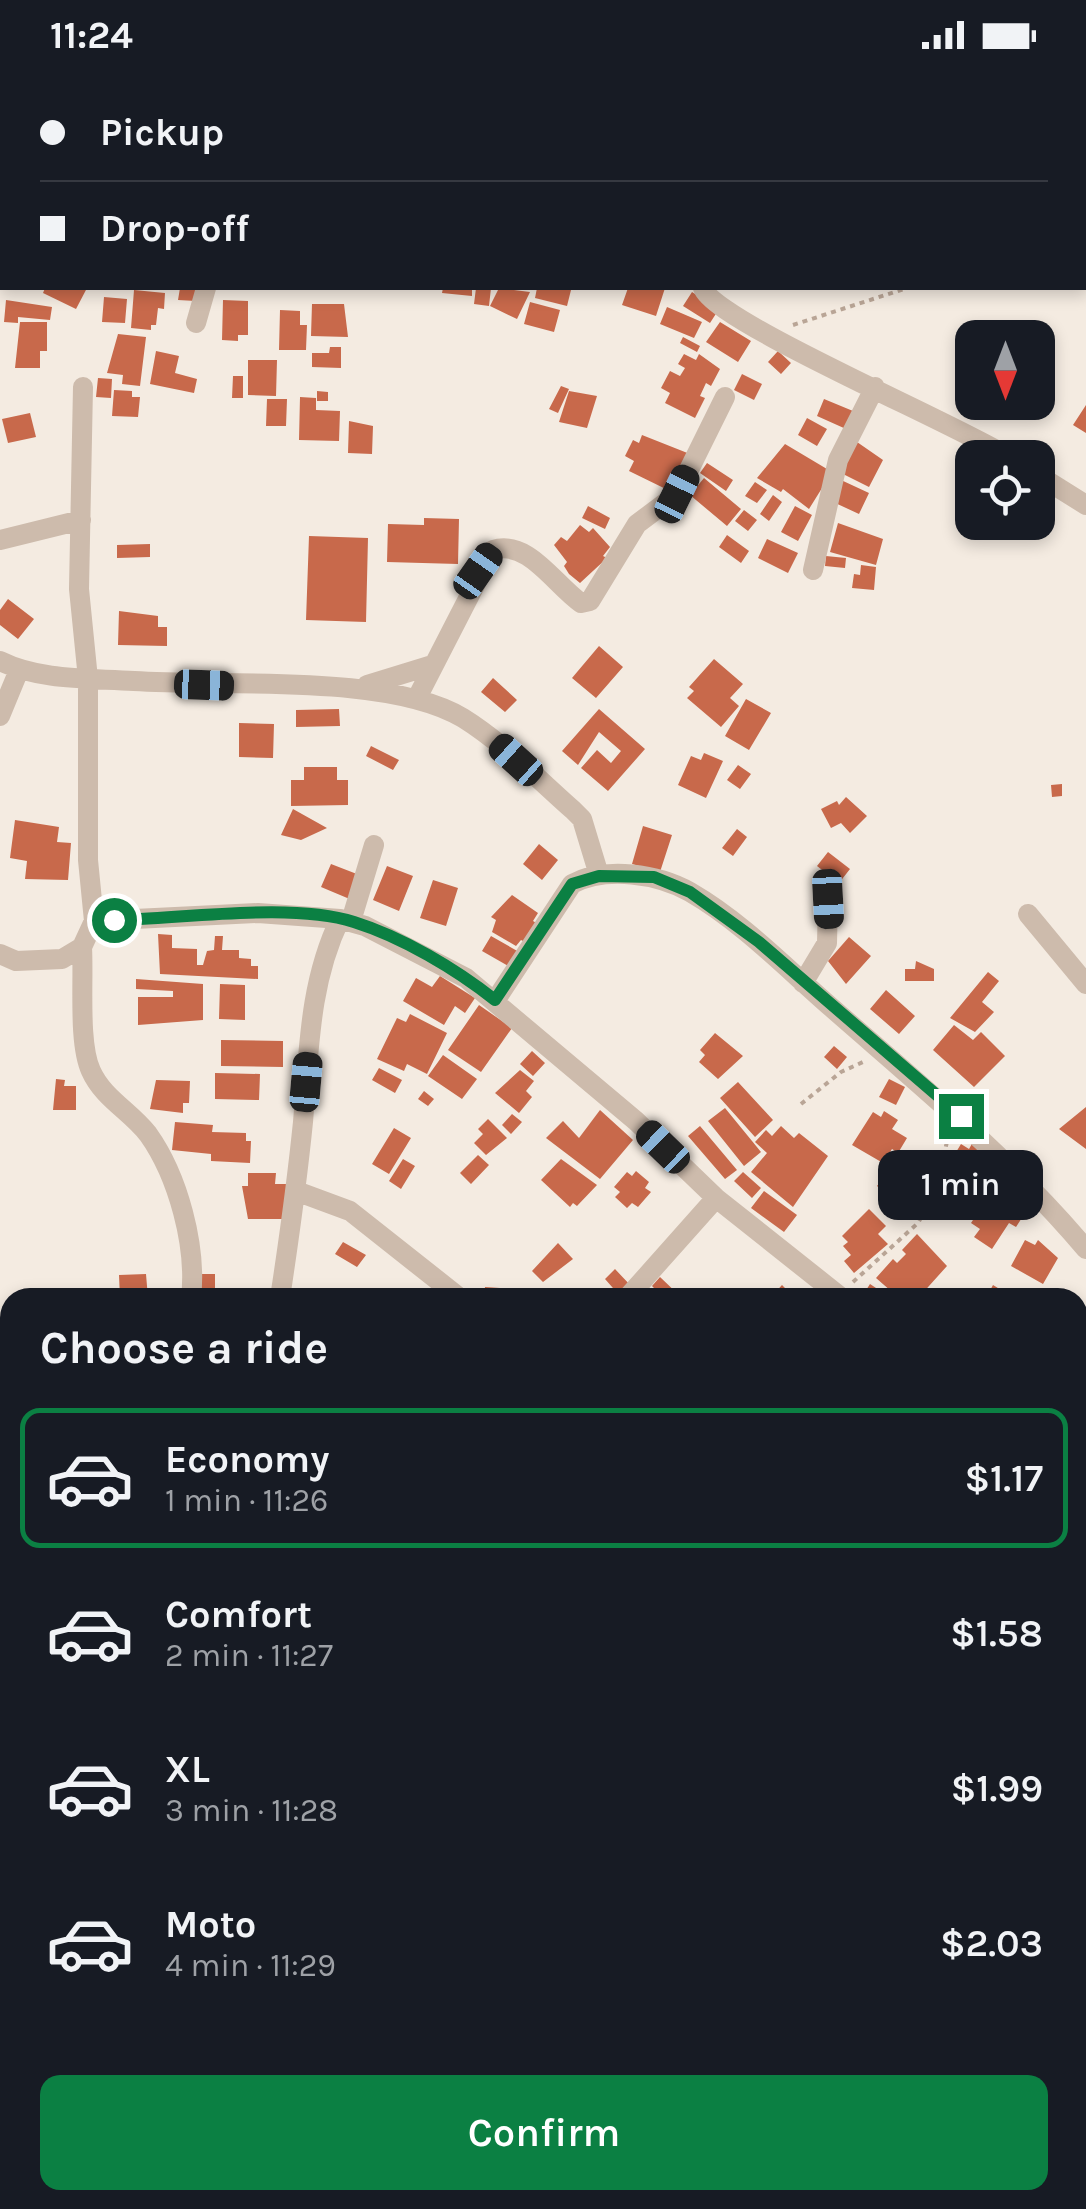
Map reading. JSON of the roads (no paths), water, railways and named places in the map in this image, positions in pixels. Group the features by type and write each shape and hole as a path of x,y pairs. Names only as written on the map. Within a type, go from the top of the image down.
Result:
{"street":[{"path":"196,323 205,290"},
{"path":"704,290 713,304 764,335 875,386 976,440"},
{"path":"813,570 838,460 875,386"},
{"path":"83,387 80,620 88,680 88,860 94,920 82,947 88,1066 98,1086 148,1134 164,1164 190,1246 190,1288"},
{"path":"417,698 493,550 508,545 522,551 580,603 590,601 637,524 677,494 725,398"},
{"path":"1055,486 1086,506"},
{"path":"0,540 81,520"},
{"path":"0,716 9,665 88,680 354,688 417,698 460,716 574,810 582,820 599,876"},
{"path":"354,688 432,666"},
{"path":"281,1288 296,1191 313,999 322,956 345,920 374,845"},
{"path":"495,1000 572,884 599,876 654,877 690,892 759,942 896,1064 961,1116 1035,1188 1086,1249"},
{"path":"803,983 827,943 828,899"},
{"path":"94,920 258,913 345,920 466,978 636,1121 716,1198 830,1288"},
{"path":"1028,914 1086,984"},
{"path":"0,954 16,961 62,958 82,947"},
{"path":"296,1191 350,1210 448,1288"},
{"path":"636,1288 716,1198"}]}
